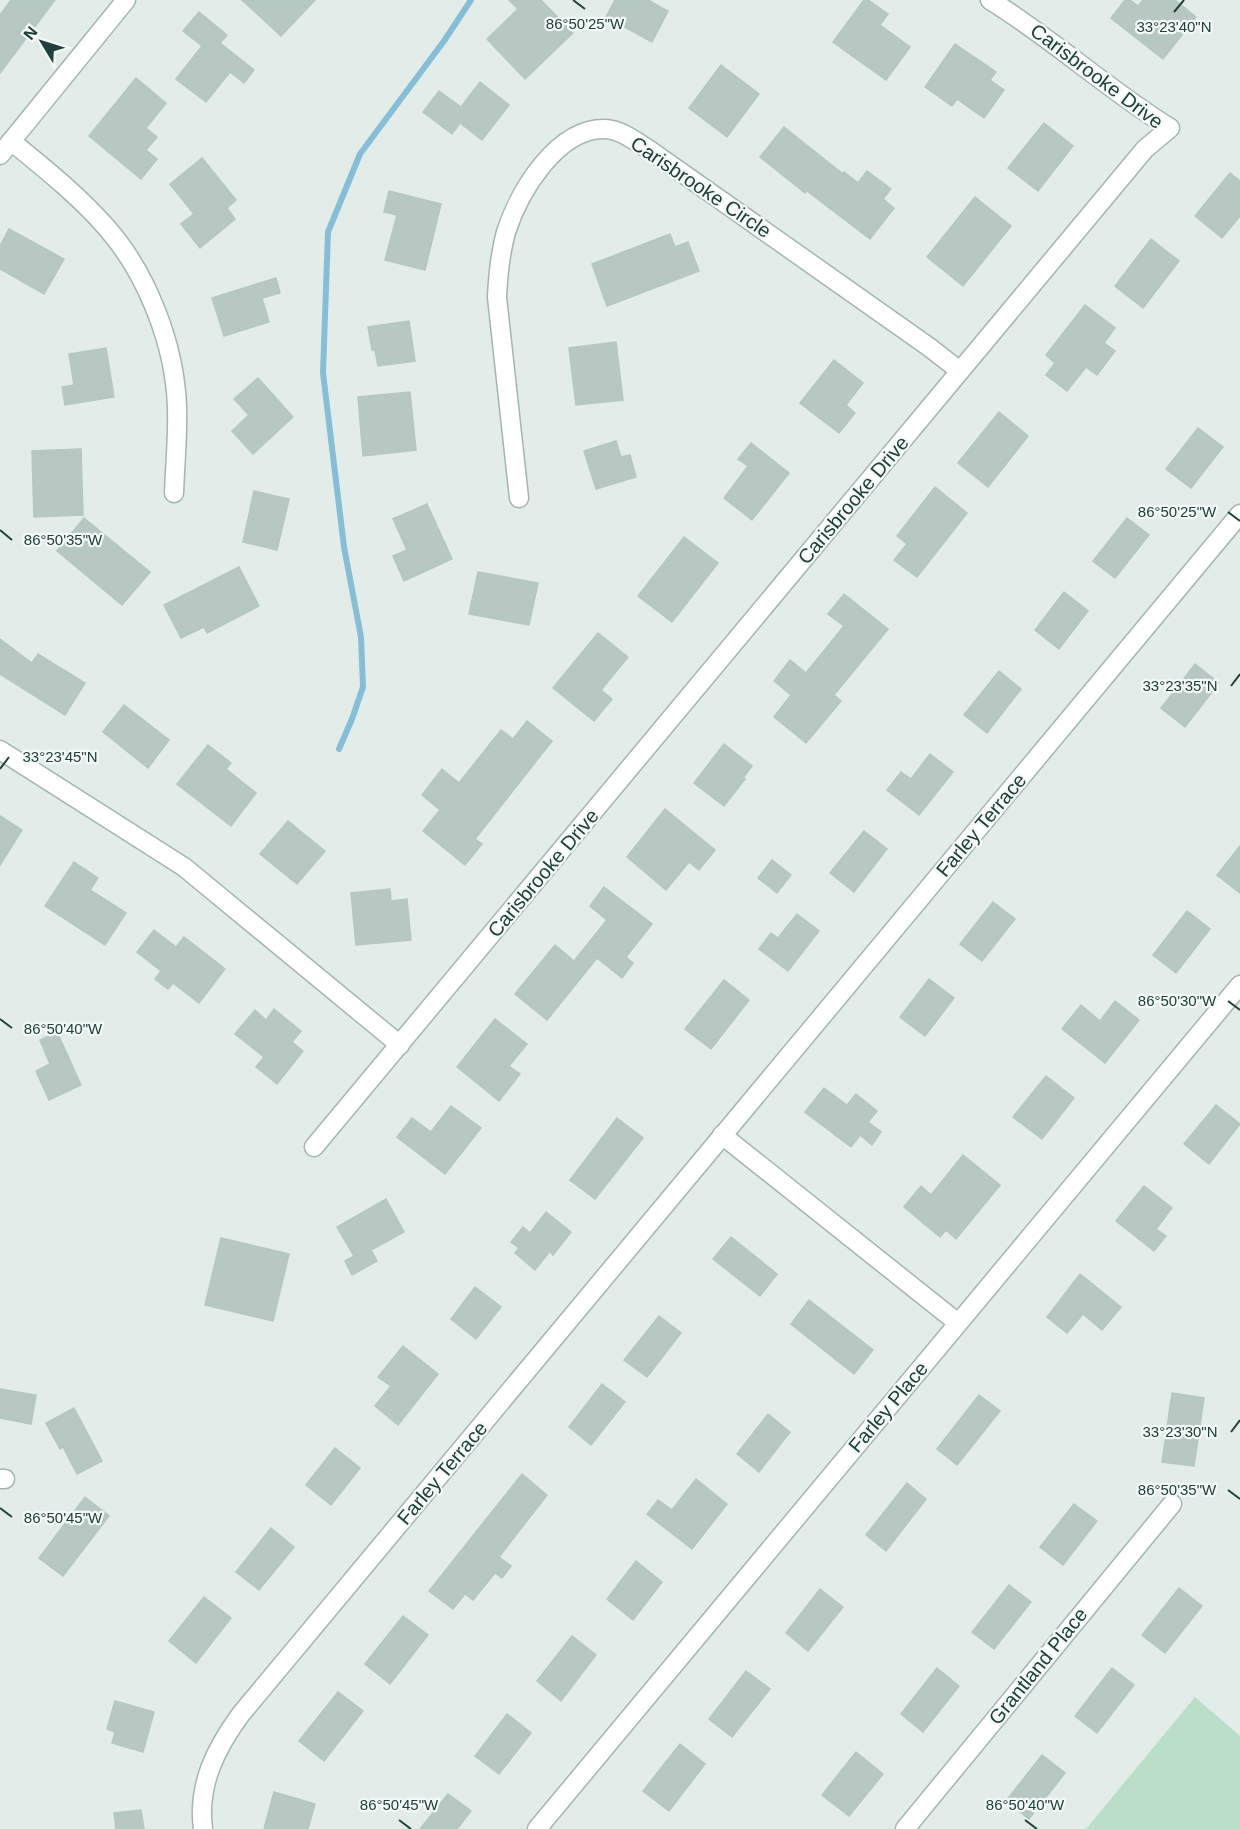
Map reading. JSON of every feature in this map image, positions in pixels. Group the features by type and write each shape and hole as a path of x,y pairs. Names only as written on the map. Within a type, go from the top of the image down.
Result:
{"street":[{"path":"126,0 5,148 48,171 107,228 150,296 172,362 177,407 174,494"},
{"name":"Carisbrooke Drive","path":"314,1147 1145,149 1170,128 1133,105 1022,19 990,0"},
{"name":"Carisbrooke Circle","path":"519,498 497,297 498,267 516,205 532,178 572,136 589,130 608,129 626,136 651,151 960,371"},
{"name":"Farley Terrace","path":"203,1829 202,1793 210,1766 224,1738 241,1714 1240,514"},
{"path":"0,750 184,867 400,1045"},
{"name":"Farley Place","path":"537,1829 1240,985"},
{"path":"722,1135 958,1323"},
{"name":"Grantland Place","path":"905,1829 1172,1504"}],"green space":[{"path":"1195,1697 1240,1736 1240,1829 1086,1829"}],"building":[{"path":"11,0 55,0 0,73 0,15"},
{"path":"242,0 315,0 281,36"},
{"path":"509,0 541,0 573,33 525,79 487,39 518,9"},
{"path":"615,0 648,0 668,11 652,42 606,17"},
{"path":"864,0 868,0 888,14 880,25 910,47 886,80 833,42"},
{"path":"1125,0 1130,0 1138,6 1143,0 1175,0 1196,17 1163,59 1111,18"},
{"path":"199,12 227,35 220,43 254,70 244,83 230,72 206,102 176,79 202,46 183,31"},
{"path":"955,44 996,72 990,80 1004,90 984,118 957,99 952,106 925,87"},
{"path":"721,65 759,94 727,137 689,108"},
{"path":"136,78 166,103 146,128 157,137 146,150 157,159 141,179 89,136"},
{"path":"480,82 509,105 482,140 460,123 452,134 423,112 439,91 461,107"},
{"path":"1044,123 1073,146 1038,191 1008,168"},
{"path":"784,127 843,174 844,172 858,183 867,171 891,189 883,199 894,208 870,239 807,191 805,193 760,157"},
{"path":"202,158 236,200 227,208 235,219 200,248 181,224 194,214 170,184"},
{"path":"1230,173 1240,181 1240,216 1222,238 1195,216"},
{"path":"389,191 441,204 425,270 385,260 397,215 384,212"},
{"path":"975,197 1011,226 963,286 927,257"},
{"path":"9,229 64,259 44,294 0,269 0,246"},
{"path":"670,234 675,247 688,242 699,271 607,306 592,264"},
{"path":"1151,239 1179,261 1143,308 1115,286"},
{"path":"276,278 280,293 262,298 269,322 224,336 212,298"},
{"path":"1085,305 1115,328 1104,343 1115,351 1097,375 1086,367 1067,391 1046,375 1055,363 1046,355"},
{"path":"409,321 415,361 378,366 375,350 372,350 368,327"},
{"path":"616,342 623,400 576,405 569,348"},
{"path":"106,348 114,397 65,405 62,387 74,385 69,354"},
{"path":"834,360 863,383 846,405 855,413 839,433 800,403"},
{"path":"258,378 293,417 253,454 232,431 249,415 234,399"},
{"path":"410,392 416,450 363,456 358,397"},
{"path":"999,412 1028,436 988,487 958,463"},
{"path":"1198,428 1223,447 1191,488 1166,469"},
{"path":"616,441 621,457 630,455 636,477 596,489 584,451"},
{"path":"751,443 789,473 752,520 724,498 748,466 738,459"},
{"path":"81,449 83,515 34,517 32,451"},
{"path":"935,487 967,513 917,577 894,560 907,544 897,536"},
{"path":"254,491 289,499 277,550 243,542"},
{"path":"427,504 452,559 404,581 393,556 407,550 393,519"},
{"path":"84,518 150,572 122,605 57,551"},
{"path":"1127,518 1149,535 1115,578 1093,561"},
{"path":"684,537 718,563 672,622 638,596"},
{"path":"239,567 259,606 207,633 204,627 181,638 164,605"},
{"path":"478,572 538,583 529,625 469,614"},
{"path":"1064,592 1088,611 1059,649 1035,630"},
{"path":"844,594 888,629 834,695 841,701 806,743 774,717 791,695 774,681 790,660 806,673 844,626 828,614"},
{"path":"598,633 628,657 601,690 612,699 594,721 553,688"},
{"path":"0,639 32,663 38,654 85,683 65,715 0,674"},
{"path":"1195,664 1219,683 1185,727 1161,708"},
{"path":"999,671 1021,689 987,733 964,715"},
{"path":"124,705 169,740 148,768 103,732"},
{"path":"527,721 552,741 475,839 482,844 465,865 423,831 440,810 422,795 442,769 459,783 501,730 513,739"},
{"path":"724,744 752,766 724,806 694,783"},
{"path":"208,745 231,763 226,769 256,793 231,826 177,784"},
{"path":"930,754 953,772 919,815 887,790 901,772 911,779"},
{"path":"665,809 715,850 699,870 689,862 666,890 627,857"},
{"path":"0,816 22,830 0,865"},
{"path":"288,821 325,851 297,884 260,854"},
{"path":"864,831 887,849 854,892 830,873"},
{"path":"1240,846 1240,893 1217,875"},
{"path":"772,860 791,875 777,893 758,878"},
{"path":"74,862 98,878 90,890 126,913 105,945 45,906"},
{"path":"604,887 652,924 626,957 633,963 622,978 597,958 547,1020 515,994 555,945 574,961 607,920 590,906"},
{"path":"390,889 391,901 407,899 411,940 356,945 351,893"},
{"path":"993,902 1015,919 982,961 960,944"},
{"path":"1187,911 1210,929 1176,973 1153,955"},
{"path":"797,914 819,931 788,971 759,949 771,933 778,938"},
{"path":"154,930 176,947 184,937 225,969 199,1003 173,983 168,989 155,979 161,971 137,952"},
{"path":"929,979 954,998 925,1036 900,1017"},
{"path":"724,980 749,1000 711,1049 685,1029"},
{"path":"1115,1001 1139,1020 1105,1063 1062,1029 1081,1005 1100,1021"},
{"path":"274,1009 301,1031 292,1042 303,1051 277,1084 256,1067 264,1057 235,1034 255,1010 266,1020"},
{"path":"495,1019 527,1044 509,1066 520,1074 499,1101 457,1067"},
{"path":"57,1032 81,1085 49,1100 36,1071 50,1064 40,1040"},
{"path":"1046,1076 1074,1098 1042,1139 1013,1117"},
{"path":"824,1088 847,1105 856,1094 877,1111 868,1122 881,1132 872,1145 860,1135 851,1147 805,1112"},
{"path":"1216,1105 1240,1124 1209,1164 1184,1144"},
{"path":"451,1106 481,1128 445,1174 397,1137 412,1118 431,1132"},
{"path":"617,1118 643,1138 595,1199 570,1180"},
{"path":"963,1155 1000,1185 956,1239 946,1230 940,1237 904,1207 921,1186 931,1195"},
{"path":"1144,1186 1172,1208 1156,1229 1166,1236 1154,1251 1116,1221"},
{"path":"386,1199 404,1232 371,1250 377,1261 352,1275 345,1261 354,1256 337,1227"},
{"path":"546,1212 571,1232 553,1255 550,1251 535,1270 515,1253 519,1248 511,1242 523,1227 530,1233"},
{"path":"731,1237 777,1274 760,1296 713,1259"},
{"path":"221,1238 289,1254 273,1321 205,1305"},
{"path":"1080,1274 1121,1307 1102,1330 1083,1314 1067,1333 1047,1317"},
{"path":"475,1287 501,1307 476,1339 451,1319"},
{"path":"809,1300 873,1350 854,1374 791,1324"},
{"path":"659,1316 681,1333 647,1377 624,1360"},
{"path":"403,1346 438,1374 398,1425 375,1406 391,1386 378,1377"},
{"path":"602,1384 625,1402 591,1445 569,1427"},
{"path":"0,1389 36,1395 31,1424 0,1418"},
{"path":"1172,1393 1204,1398 1194,1466 1162,1462"},
{"path":"979,1395 1000,1411 957,1465 937,1449"},
{"path":"74,1408 102,1461 77,1474 63,1447 60,1449 46,1423"},
{"path":"768,1414 790,1432 759,1472 737,1454"},
{"path":"335,1448 360,1468 331,1505 306,1485"},
{"path":"522,1474 547,1495 499,1557 511,1566 502,1578 495,1573 473,1600 465,1594 453,1609 429,1591"},
{"path":"696,1479 727,1504 692,1549 647,1514 658,1500 672,1510"},
{"path":"907,1483 926,1499 886,1551 866,1535"},
{"path":"85,1497 109,1516 63,1576 39,1558"},
{"path":"1074,1504 1097,1521 1063,1565 1040,1547"},
{"path":"271,1528 294,1547 259,1590 236,1572"},
{"path":"636,1561 662,1582 633,1620 607,1599"},
{"path":"1009,1585 1031,1602 994,1649 972,1632"},
{"path":"1179,1588 1202,1606 1165,1653 1142,1635"},
{"path":"820,1589 843,1607 808,1651 786,1633"},
{"path":"204,1597 231,1618 196,1663 169,1641"},
{"path":"403,1616 428,1635 390,1684 365,1664"},
{"path":"572,1636 596,1655 561,1701 537,1681"},
{"path":"937,1668 959,1686 923,1732 901,1714"},
{"path":"1112,1668 1134,1685 1097,1733 1075,1716"},
{"path":"746,1671 770,1689 732,1737 709,1719"},
{"path":"338,1692 363,1711 324,1761 299,1741"},
{"path":"115,1701 154,1712 143,1752 112,1743 115,1732 107,1729"},
{"path":"507,1714 531,1733 499,1774 475,1756"},
{"path":"680,1744 705,1764 669,1811 643,1791"},
{"path":"856,1752 883,1774 849,1816 822,1795"},
{"path":"1042,1755 1065,1773 1029,1819 1006,1801"},
{"path":"274,1792 315,1804 308,1829 264,1829"},
{"path":"448,1794 471,1811 457,1829 420,1829"},
{"path":"141,1810 144,1829 116,1829 114,1813"}],"waterway":[{"path":"339,749 363,687 361,637 344,547 323,373 328,232 360,154 444,41 471,0"}]}
